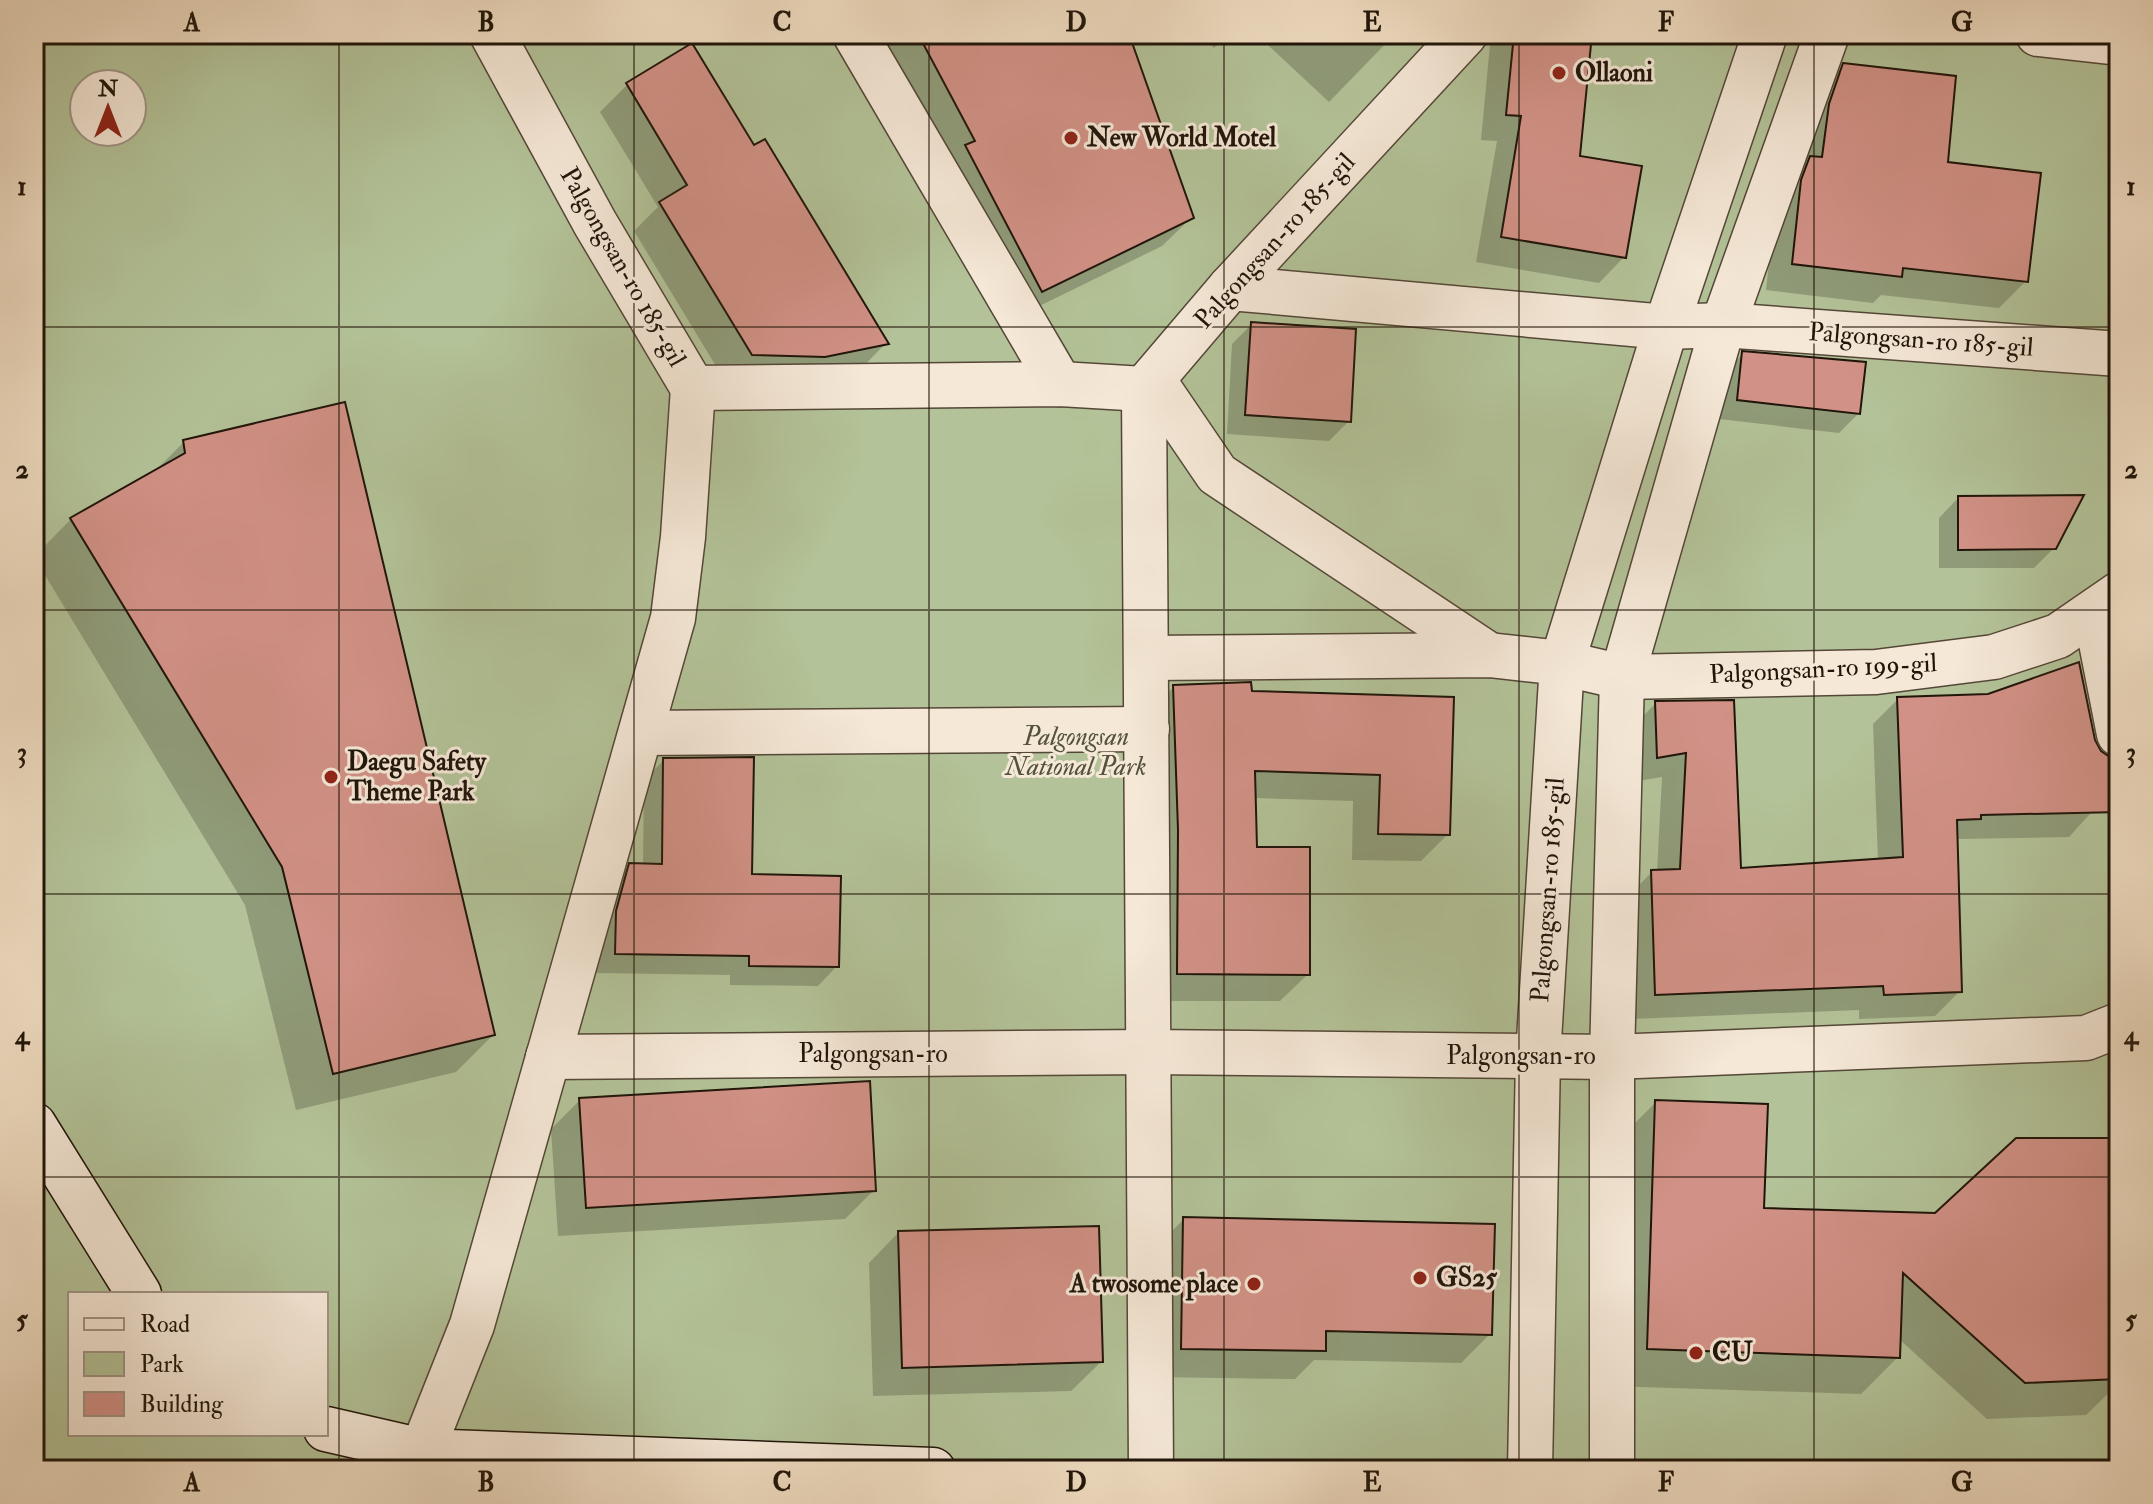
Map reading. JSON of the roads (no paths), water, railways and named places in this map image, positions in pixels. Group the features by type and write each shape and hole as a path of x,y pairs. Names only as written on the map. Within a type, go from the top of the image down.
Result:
{"street":[{"name":"Palgongsan-ro 185-gil","path":"492,34 595,223 693,388 1148,385 1230,288 1465,34"},
{"path":"855,34 1060,384"},
{"name":"Palgongsan-ro 185-gil","path":"1530,1470 1538,1057 1562,663 1666,327 1765,34"},
{"path":"1612,1470 1612,1057 1622,677 1723,325 1827,34"},
{"path":"2038,34 2119,43"},
{"path":"1230,288 1666,327"},
{"name":"Palgongsan-ro 185-gil","path":"1666,327 1723,325 2119,354"},
{"path":"1148,385 1217,474 1489,655"},
{"path":"1148,385 1151,1470"},
{"path":"422,1451 472,1325 673,618 683,537 693,388"},
{"name":"Palgongsan-ro 199-gil","path":"1147,658 1489,655 1562,663 1622,677 1876,672 1994,657 2058,636 2107,603 2119,734"},
{"path":"641,733 1147,729"},
{"name":"Palgongsan-ro","path":"548,1057 1150,1052 1612,1057 2086,1038 2119,1025"},
{"path":"34,1125 138,1292"},
{"path":"328,1429 422,1451 933,1470"}],"place":[{"name":"Ollaoni","path":"1559,73"},
{"name":"New World Motel","path":"1071,138"},
{"name":"Daegu Safety Theme Park","path":"331,777"},
{"name":"GS25","path":"1420,1278"},
{"name":"A twosome place","path":"1254,1284"},
{"name":"CU","path":"1696,1353"}],"park label":[{"name":"Palgongsan National Park","path":"1076,752"}]}
